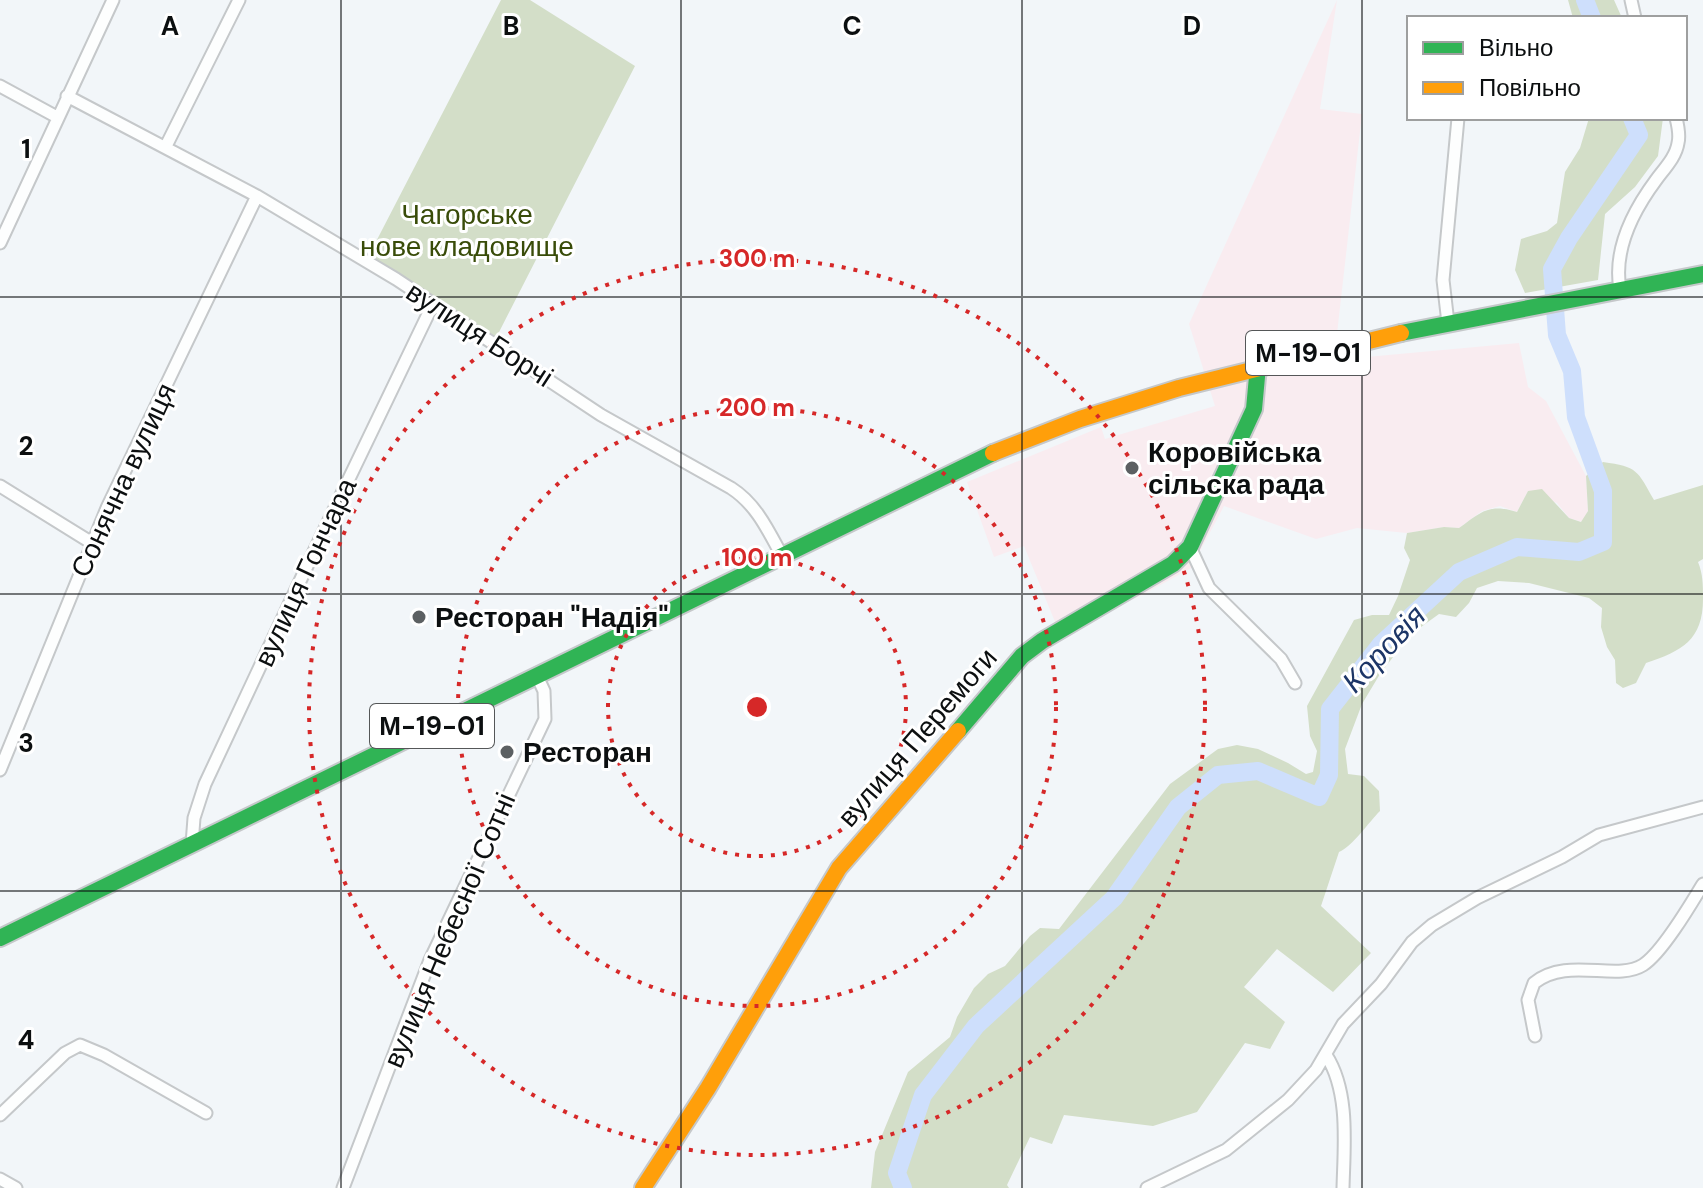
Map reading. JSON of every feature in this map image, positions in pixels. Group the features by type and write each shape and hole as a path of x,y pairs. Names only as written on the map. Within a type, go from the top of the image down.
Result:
{"main road":[{"name":"М-19-01","path":"0,938 1003,448 1103,411 1345,344 1703,274"},
{"name":"вулиця Перемоги","path":"643,1188 708,1088 814,906 839,868 874,826 1022,656 1042,641 1173,564 1190,547 1254,409 1258,366"}],"street":[{"path":"0,243 113,0"},
{"path":"166,146 239,0"},
{"path":"0,86 57,117"},
{"name":"вулиця Борчі","path":"67,96 257,196 433,304 601,415 740,494 759,515 782,556"},
{"path":"1448,323 1443,280 1458,120"},
{"path":"1620,289 1617,276 1624,240 1641,202 1675,154 1678,142 1676,120"},
{"name":"Сонячна вулиця","path":"0,770 92,543 257,196"},
{"name":"вулиця Гончара","path":"192,844 194,818 205,784 433,304"},
{"path":"0,486 92,543"},
{"path":"1190,547 1209,588 1281,659 1295,683"},
{"name":"вулиця Небесної Сотні","path":"343,1188 430,960 544,723 545,696 536,674"},
{"path":"1147,1188 1229,1148 1296,1092 1326,1055 1343,1024 1381,984 1412,942 1441,919 1599,835 1703,807"},
{"path":"1535,1036 1528,1000 1534,983 1555,971 1629,969 1642,965 1660,947 1703,884"},
{"path":"0,1115 65,1053 80,1045 104,1055 206,1113"},
{"path":"1326,1055 1333,1070 1342,1110 1343,1188"},
{"path":"0,1179 16,1188"}],"shaded area":[{"path":"1337,0 1320,109 1362,114 1334,360 1519,343 1528,387 1546,401 1586,476 1588,511 1582,522 1569,518 1557,503 1528,491 1517,512 1500,506 1482,511 1459,528 1444,527 1407,533 1357,528 1316,539 1224,506 1191,568 1060,634 1024,546 994,557 967,482 1101,427 1105,439 1215,406 1189,324"}],"green space":[{"name":"Чагорське нове кладовище","path":"501,0 530,0 635,66 496,338 367,259"},
{"path":"1568,0 1614,0 1621,16 1572,16"},
{"path":"1588,120 1663,120 1658,156 1635,187 1605,214 1598,280 1525,293 1515,270 1521,239 1547,231 1557,223 1565,172 1580,148"},
{"path":"1603,462 1630,468 1644,482 1654,500 1703,485 1703,559 1698,562 1703,584 1702,613 1699,625 1688,642 1670,654 1646,663 1636,683 1623,688 1616,683 1615,660 1601,627 1602,608 1589,598 1529,583 1498,581 1477,588 1456,617 1439,614 1410,635 1362,704 1345,749 1348,774 1364,776 1379,791 1380,811 1355,840 1339,852 1321,906 1371,953 1333,992 1277,949 1244,987 1285,1022 1270,1049 1245,1043 1197,1112 1153,1126 1064,1115 1052,1144 1030,1137 1007,1185 1009,1188 871,1188 875,1152 908,1072 950,1037 957,1017 974,988 988,974 1005,966 1040,928 1059,929 1170,784 1218,749 1237,745 1258,749 1306,774 1313,772 1317,751 1310,736 1307,706 1354,620 1372,615 1389,615 1410,560 1404,548 1407,533 1444,527 1459,528 1492,509 1517,512 1528,491 1542,489 1569,518 1581,522 1588,511 1586,476"}],"waterway":[{"name":"Коровія","path":"1585,0 1591,16"},
{"name":"Коровія","path":"903,1188 897,1173 923,1095 976,1026 1114,898 1178,807 1218,775 1258,771 1319,797 1329,775 1330,709 1381,644 1459,572 1517,547 1579,552 1603,542 1603,491 1576,417 1572,371 1557,335 1552,269 1569,238 1639,135 1633,120"}],"traffic: fast":[{"path":"1401,333 1703,274"},
{"path":"958,731 1022,656 1042,641 1173,564 1190,547 1254,409 1258,366"},
{"path":"0,938 993,453"}],"traffic: slow":[{"path":"993,453 1080,419 1179,388 1401,333"},
{"path":"643,1188 708,1088 839,868 958,731"}],"place":[{"name":"Коровійська сільска рада","path":"1132,468"},
{"name":"Ресторан \"Надія\"","path":"419,617"},
{"name":"Ресторан","path":"507,752"}]}
